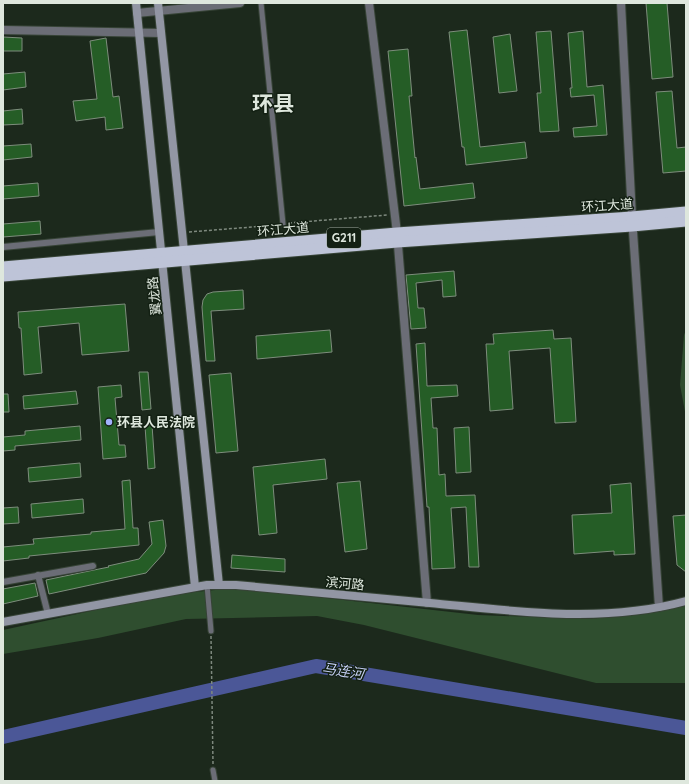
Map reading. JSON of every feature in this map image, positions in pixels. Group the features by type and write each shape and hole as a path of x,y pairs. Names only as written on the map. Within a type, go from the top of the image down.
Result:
{"highway":[{"name":"环江大道","path":"632,222 686,212"},
{"name":"环江大道","path":"3,276 162,258 397,238 632,222 686,221"},
{"name":"环江大道","path":"3,267 162,258"}],"main road":[{"name":"翼龙路","path":"136,3 195,587"},
{"path":"158,7 219,585"},
{"name":"滨河路","path":"3,622 207,585 236,585 487,609 598,615 659,607 686,601"}],"street":[{"path":"137,13 158,7 240,3"},
{"path":"261,3 283,224"},
{"path":"369,3 397,238 427,603"},
{"path":"621,3 632,222 659,607"},
{"path":"3,30 161,33"},
{"path":"3,247 159,232"},
{"path":"3,582 93,566"},
{"path":"38,575 48,614"},
{"path":"207,585 210,631"},
{"path":"213,770 215,781"}],"path":[{"path":"210,631 213,770"}],"green space":[{"path":"686,330 686,417 680,385 684,335"},
{"path":"235,588 478,615 588,619 644,614 686,603 686,683 596,683 364,625 317,616 186,619 98,638 3,654 3,630 165,595"}],"building":[{"path":"646,3 667,3 673,77 652,79"},
{"path":"467,30 480,147 525,142 527,158 466,165 464,147 462,147 449,32"},
{"path":"551,31 559,131 540,132 537,93 541,93 536,32"},
{"path":"583,31 587,87 603,85 607,135 574,137 573,128 597,126 594,95 571,97 570,88 572,88 568,33"},
{"path":"510,34 517,91 499,93 493,37"},
{"path":"3,37 22,38 22,51 3,51"},
{"path":"106,38 113,97 119,96 123,128 106,130 105,117 76,121 73,101 97,99 90,41"},
{"path":"408,49 412,96 409,96 415,158 416,157 420,189 473,183 475,198 404,206 388,51"},
{"path":"25,72 26,87 3,90 3,74"},
{"path":"672,91 677,148 686,147 686,171 663,173 656,92"},
{"path":"22,109 23,124 3,125 3,111"},
{"path":"31,144 32,157 3,160 3,146"},
{"path":"38,183 39,196 3,199 3,186"},
{"path":"40,221 41,234 3,237 3,224"},
{"path":"454,271 456,296 443,297 442,280 416,283 418,308 424,308 426,328 411,329 406,275"},
{"path":"243,290 244,309 211,311 215,361 206,361 202,307 203,300 207,294 213,292"},
{"path":"125,304 129,351 82,355 79,323 38,327 42,373 24,375 21,328 19,328 18,312"},
{"path":"330,330 332,352 257,359 256,336"},
{"path":"553,330 554,339 571,338 576,422 555,423 550,348 509,351 513,409 490,411 486,344 494,344 493,334"},
{"path":"425,343 427,386 457,385 458,396 431,398 433,428 437,428 439,475 445,474 446,496 475,495 479,567 469,567 466,507 451,508 455,568 432,569 429,507 427,507 416,344"},
{"path":"139,372 148,372 151,409 142,410"},
{"path":"231,373 238,451 216,453 209,375"},
{"path":"121,385 122,397 115,398 119,445 125,445 126,457 103,459 98,387"},
{"path":"76,391 78,404 24,409 23,396"},
{"path":"3,394 8,394 9,412 3,412"},
{"path":"152,425 155,468 148,469 145,426"},
{"path":"80,426 81,440 15,446 15,450 3,451 3,437 25,435 25,431"},
{"path":"469,427 471,472 456,473 454,428"},
{"path":"325,459 327,479 273,485 277,533 259,535 253,467"},
{"path":"80,463 81,477 29,482 28,468"},
{"path":"130,480 133,528 138,528 139,545 29,556 29,558 3,561 3,547 34,544 33,539 91,534 91,532 125,529 122,481"},
{"path":"360,481 367,549 345,552 337,483"},
{"path":"631,483 635,554 614,555 614,551 574,554 572,515 612,513 610,485"},
{"path":"83,499 84,513 32,518 31,504"},
{"path":"18,507 19,523 3,524 3,508"},
{"path":"686,515 686,572 677,565 673,516"},
{"path":"163,520 166,546 164,553 146,573 49,594 46,580 139,559 152,544 149,522"},
{"path":"232,555 285,559 285,572 231,568"},
{"path":"35,583 38,596 3,604 3,589"}],"waterway":[{"name":"马连河","path":"3,737 316,666 686,728"}],"place":[{"name":"环县人民法院","path":"109,422"}],"district":[{"name":"环县","path":"273,104"}]}
